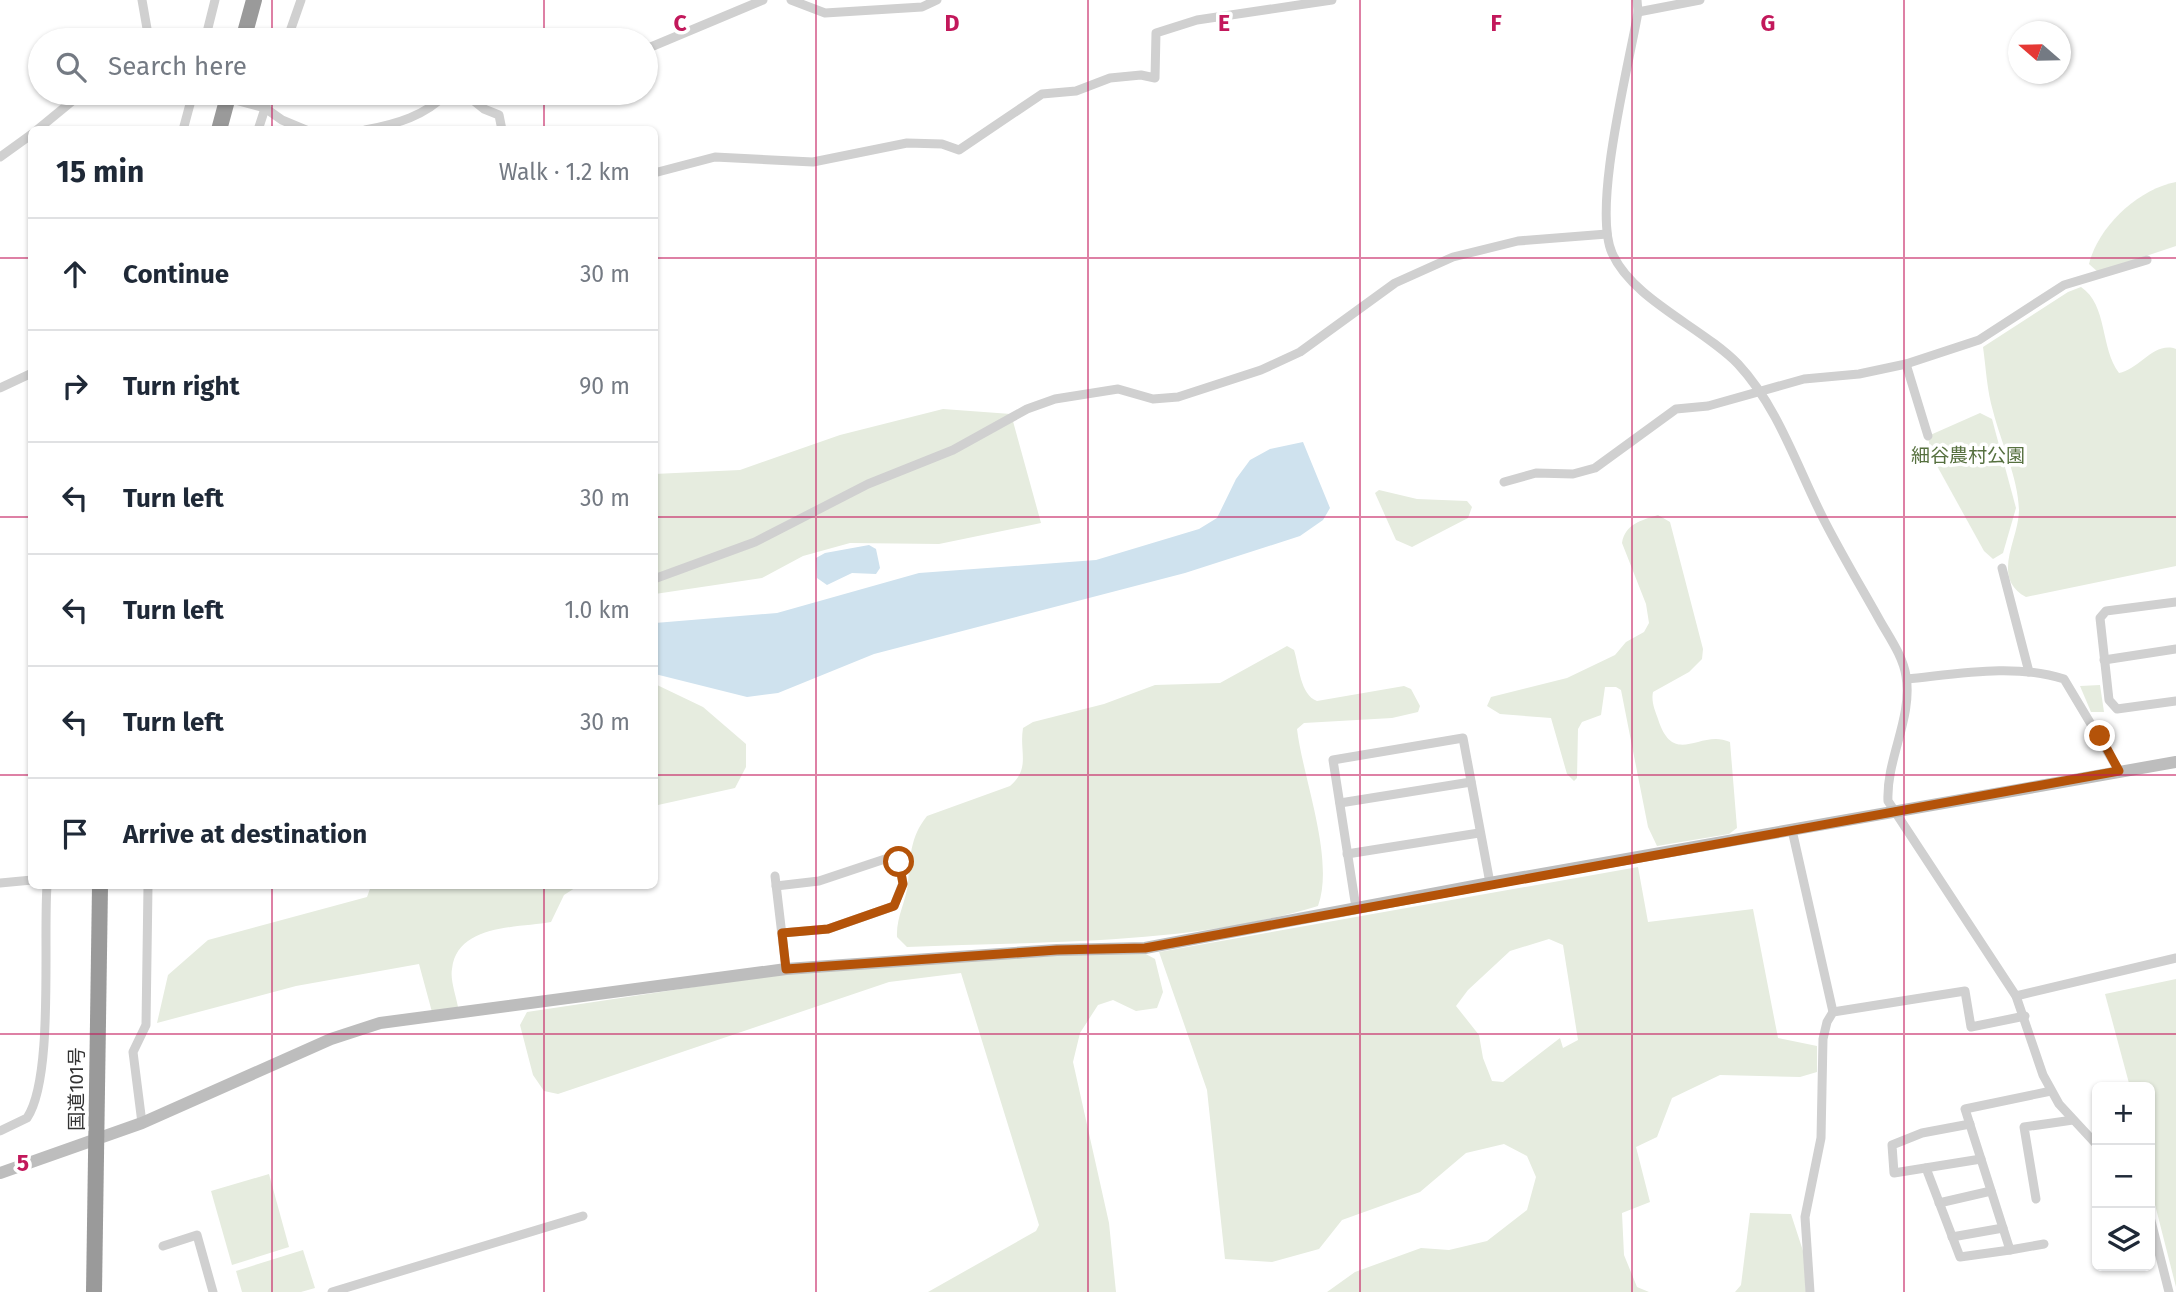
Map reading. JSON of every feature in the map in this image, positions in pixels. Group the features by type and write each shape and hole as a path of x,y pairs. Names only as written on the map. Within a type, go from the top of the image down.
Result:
{"highway":[{"path":"244,28 248,0"},
{"path":"246,28 254,0"},
{"path":"220,126 225,105"},
{"name":"国道101号","path":"94,1292 100,889"}],"street":[{"path":"142,0 147,28"},
{"path":"208,28 215,0"},
{"path":"291,28 301,0"},
{"path":"658,44 763,0"},
{"path":"791,0 825,13 922,7 937,0"},
{"path":"658,172 715,157 813,162 907,143 942,144 959,150 1042,94 1076,90 1110,78 1141,75 1155,78 1156,33 1197,20 1332,0"},
{"path":"1637,0 1639,12 1606,192 1607,233 1612,252 1627,275 1730,356 1759,391 1824,520 1903,663 1907,679 1904,717 1887,785 1888,801 1989,952 2015,996 2025,1016 2032,1048 2051,1091 2092,1140"},
{"path":"1639,12 1700,0"},
{"path":"42,126 67,105"},
{"path":"184,126 190,105"},
{"path":"257,105 299,126"},
{"path":"259,126 266,105"},
{"path":"380,126 417,116 436,105"},
{"path":"478,105 499,115 501,126"},
{"path":"0,157 28,137"},
{"path":"658,578 755,542 868,484 953,450 1027,409 1055,399 1118,389 1153,399 1178,397 1261,370 1300,352 1395,283 1453,257 1518,241 1607,233"},
{"path":"1504,482 1536,473 1573,474 1595,468 1675,409 1707,406 1804,379 1859,374 1906,364 1979,340 2064,285 2147,260"},
{"path":"1906,364 1928,436"},
{"path":"0,388 28,375"},
{"path":"2002,568 2029,672"},
{"path":"2176,602 2106,611 2100,618 2109,700 2117,709 2176,701"},
{"path":"2104,660 2176,649"},
{"path":"1907,679 1980,672 2029,672 2064,679 2119,771"},
{"path":"1356,908 1333,760 1463,738 1490,883"},
{"path":"0,1173 142,1123 331,1039 380,1023 786,969 1035,951 1145,948 1490,883 2176,762"},
{"path":"1340,803 1471,782"},
{"path":"1792,830 1833,1012 1827,1022 1823,1039 1821,1139 1805,1217 1810,1292"},
{"path":"1347,854 1479,833"},
{"path":"776,887 819,881 891,858 899,862 903,884 894,906 828,929 782,933"},
{"path":"775,876 786,969"},
{"path":"0,883 28,880"},
{"path":"0,1130 27,1118 38,1093 46,1000 44,928 47,889"},
{"path":"142,1123 133,1052 146,1025 148,889"},
{"path":"2015,996 2176,958"},
{"path":"1833,1012 1965,991 1971,1027 2025,1016"},
{"path":"2010,1250 1965,1109 2051,1091"},
{"path":"2036,1199 2024,1127 2073,1120"},
{"path":"1970,1124 1922,1133 1892,1144 1894,1173 1981,1159"},
{"path":"1926,1168 1960,1257 2045,1244"},
{"path":"1939,1203 1991,1191"},
{"path":"332,1292 583,1216"},
{"path":"1952,1237 2003,1228"},
{"path":"163,1246 197,1235 213,1292"},
{"path":"2155,1237 2169,1292"}],"green space":[{"path":"2176,182 2176,246 2098,272 2089,264 2101,237 2122,212 2148,193"},
{"path":"2081,287 2096,305 2109,352 2119,373 2161,349 2176,349 2176,566 2026,597 2015,589 2008,569 2018,522 2018,498 1991,403 1983,347 2068,292"},
{"path":"943,409 1011,414 1041,523 939,544 850,543 803,556 762,578 658,594 658,474 740,470 840,435"},
{"name":"細谷農村公園","path":"1980,413 1992,419 2016,508 2003,553 1993,559 1984,551 1931,455 1928,436"},
{"path":"1379,490 1417,499 1467,501 1472,507 1468,518 1412,547 1396,540 1375,493"},
{"path":"1658,515 1670,522 1703,649 1702,659 1689,672 1653,692 1654,706 1664,734 1672,742 1680,745 1719,739 1730,742 1737,828 1729,834 1657,846 1648,827 1621,690 1605,687 1601,715 1582,722 1578,729 1577,778 1574,781 1567,774 1551,718 1500,714 1487,706 1491,697 1567,678 1615,655 1626,642 1644,632 1649,623 1646,604 1622,543 1630,527"},
{"path":"1287,646 1294,650 1307,693 1317,701 1404,686 1411,689 1420,706 1418,712 1392,718 1304,723 1297,729 1323,866 1318,906 1217,928 1114,939 907,947 897,937 912,848 921,824 927,816 1010,786 1022,766 1023,728 1033,722 1104,704 1155,685 1220,683"},
{"path":"658,685 703,707 746,744 746,767 735,788 658,805"},
{"path":"2100,685 2104,712 2091,712 2080,686"},
{"path":"1638,867 1648,922 1753,909 1778,1038 1817,1046 1817,1072 1800,1077 1720,1075 1672,1098 1657,1137 1636,1147 1650,1202 1622,1213 1624,1255 1637,1287 1649,1292 1327,1292 1355,1272 1421,1248 1449,1250 1487,1241 1527,1210 1536,1177 1527,1156 1504,1144 1466,1153 1420,1192 1342,1220 1319,1249 1272,1262 1225,1259 1207,1090 1159,952","holes":["1549,939 1563,945 1578,1040 1563,1048 1560,1038 1503,1082 1492,1081 1483,1058 1479,1035 1456,1006 1468,990 1510,951"]},
{"path":"370,889 573,889 564,895 551,922 491,931 465,944 456,954 452,969 452,983 458,1007 432,1012 419,964 296,986 157,1023 168,975 208,940 367,897"},
{"path":"1109,952 1144,953 1155,959 1163,992 1157,1008 1136,1011 1113,1000 1098,1005 1080,1033 1073,1062 1109,1223 1116,1292 928,1292 1036,1231 1039,1225 961,973 889,982 558,1094 544,1091 533,1075 520,1025 527,1012 781,974"},
{"path":"2176,979 2176,1287 2155,1205 2155,1082 2129,1082 2105,994"},
{"path":"269,1174 289,1247 232,1265 211,1191"},
{"path":"1750,1213 1791,1214 1804,1254 1806,1292 1735,1292 1741,1285"},
{"path":"303,1250 315,1288 301,1292 242,1292 236,1271"}],"water":[{"path":"1303,442 1330,508 1323,520 1300,536 1185,573 874,654 778,693 747,697 658,675 658,623 777,613 919,573 1096,560 1199,529 1217,518 1236,479 1250,460 1270,449"},
{"path":"869,545 876,549 880,568 876,574 852,573 827,585 817,578 816,558 825,553"}],"route":[{"path":"899,862 903,884 894,906 828,929 782,933 786,969 1057,950 1145,948 1250,930 1490,883 2119,771 2100,736"}]}
